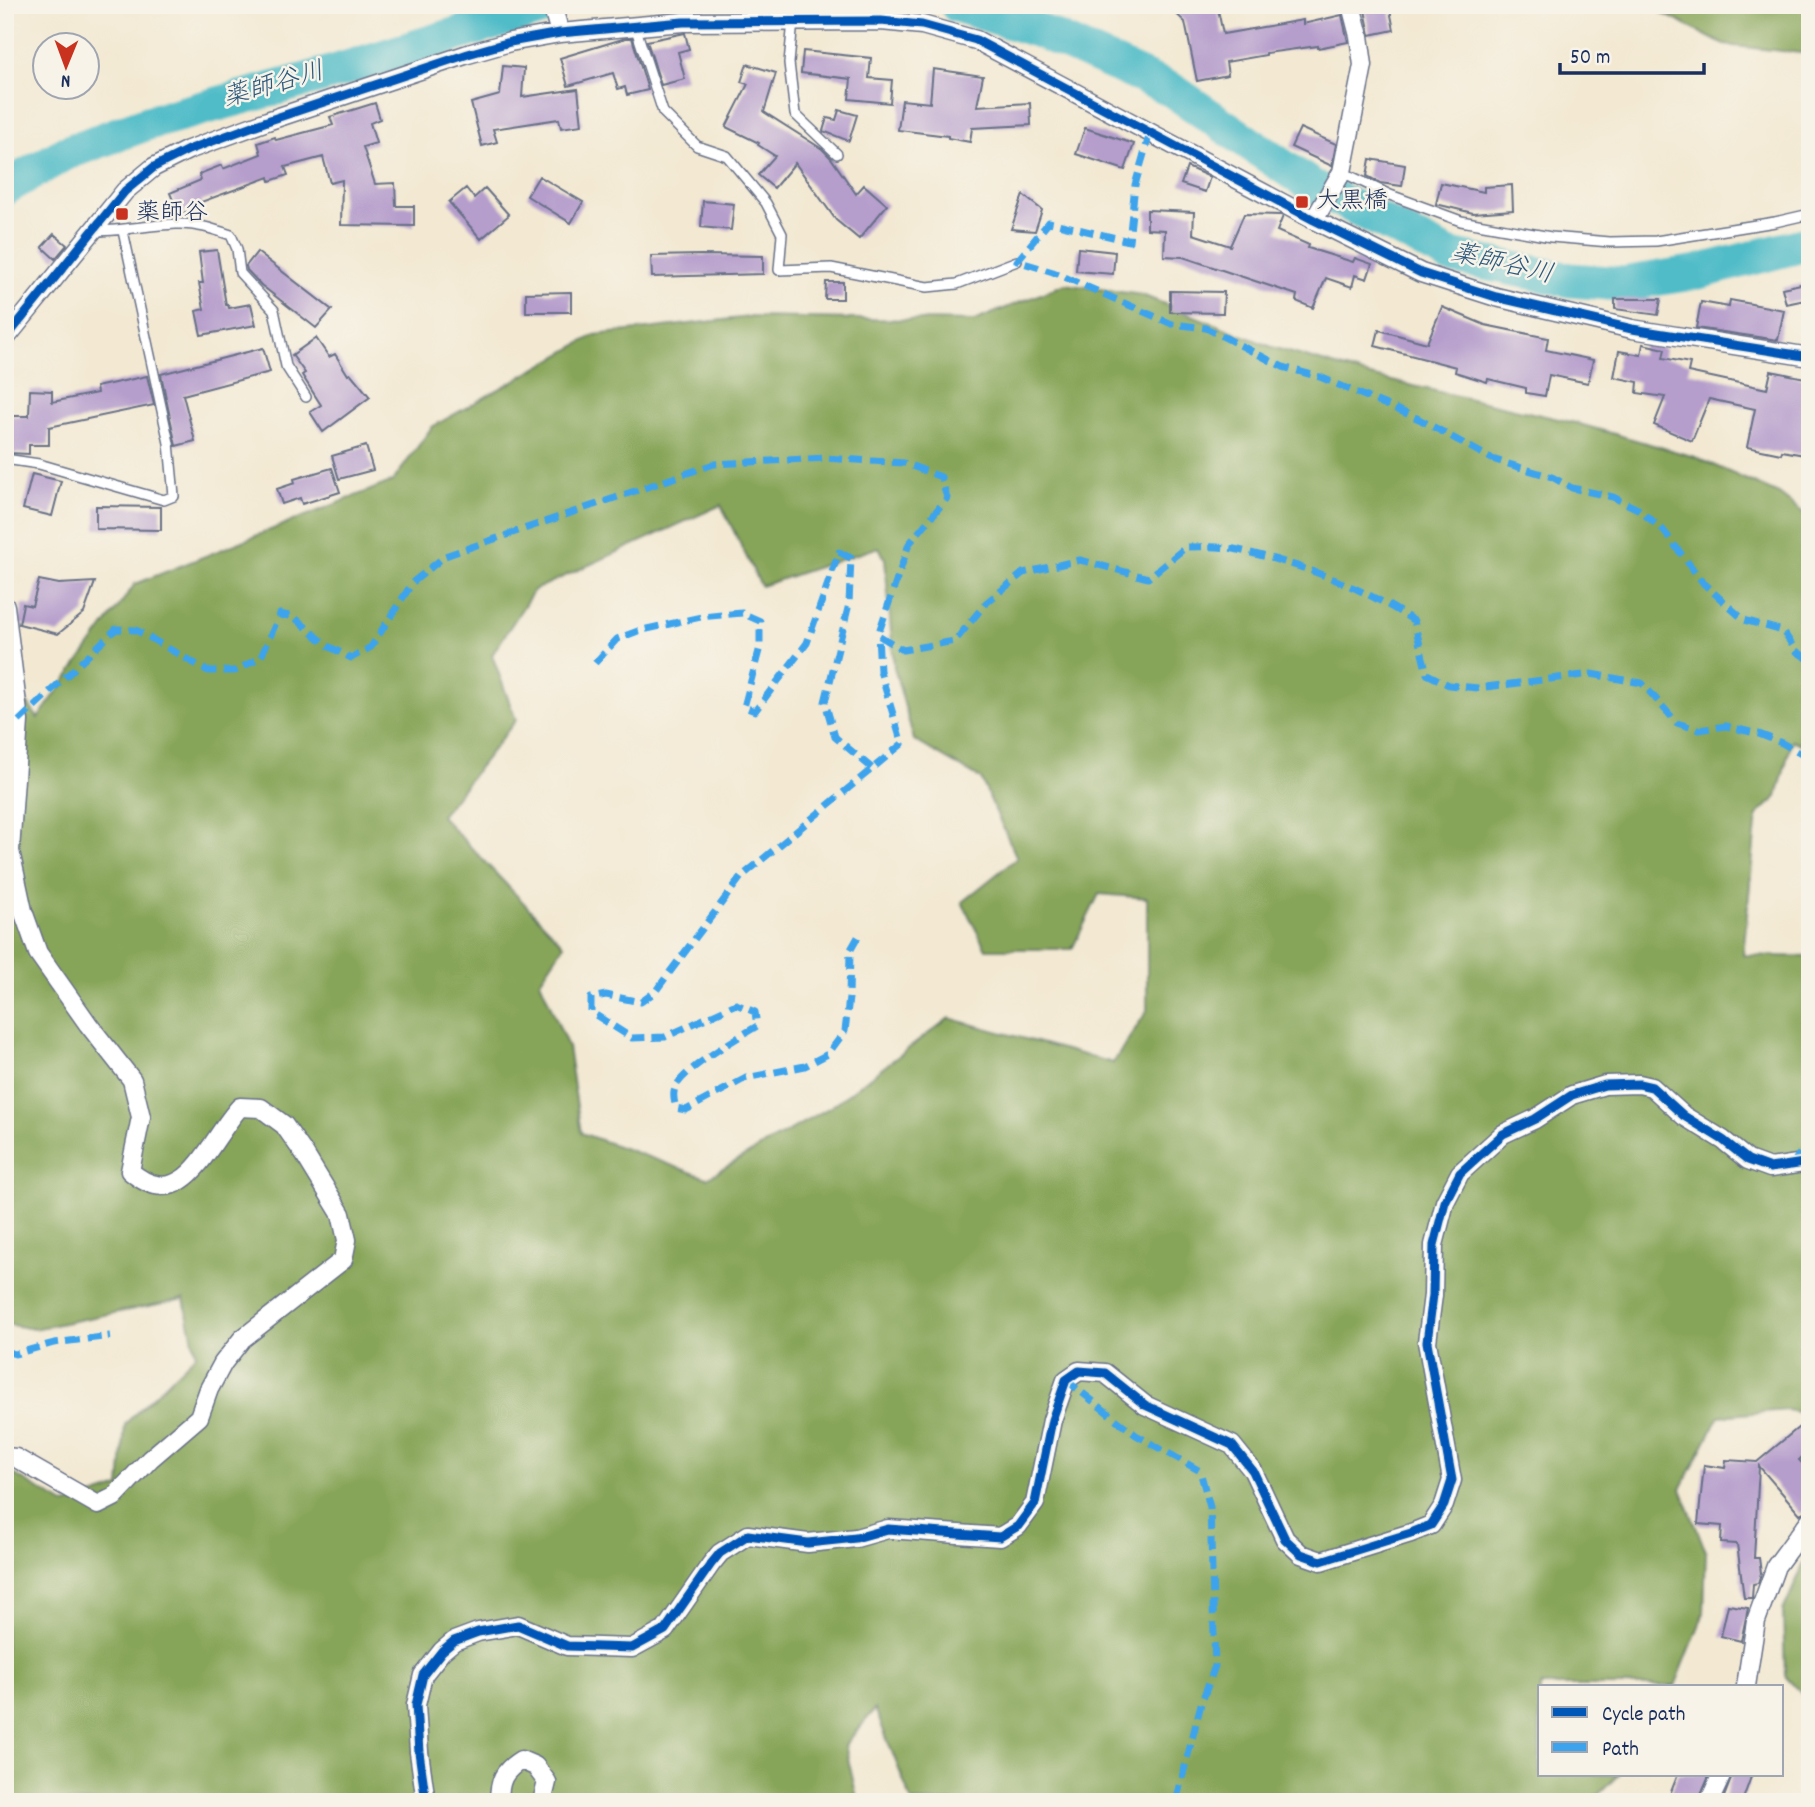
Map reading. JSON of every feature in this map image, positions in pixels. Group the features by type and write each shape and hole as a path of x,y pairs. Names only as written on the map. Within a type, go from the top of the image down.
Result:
{"street":[{"path":"1316,215 1339,176 1363,65 1351,5"},
{"path":"5,339 125,191 153,167 188,150 376,83 510,42 556,20 635,26 683,22 881,21 922,24 976,40 1316,215 1421,273 1496,297 1632,329 1810,357"},
{"path":"5,606 19,721 10,851 23,911 38,953 132,1080 141,1118 130,1171 145,1183 160,1187 180,1183 194,1170 226,1122 240,1107 261,1108 284,1125 305,1155 341,1214 347,1240 343,1260 243,1339 223,1363 209,1389 200,1417 150,1459 114,1497 98,1504 16,1458 5,1457"},
{"path":"426,1802 416,1705 423,1675 442,1651 454,1641 478,1632 518,1625 567,1646 632,1648 665,1630 711,1563 720,1553 748,1535 808,1543 856,1538 888,1529 1005,1535 1018,1526 1035,1503 1052,1420 1066,1380 1079,1371 1105,1373 1144,1405 1232,1445 1253,1471 1285,1539 1301,1554 1321,1561 1431,1525 1444,1505 1452,1480 1427,1342 1433,1295 1434,1245 1445,1202 1460,1173 1503,1134 1535,1119 1572,1095 1605,1085 1628,1084 1652,1087 1684,1116 1723,1140 1748,1160 1770,1168 1810,1162"},
{"path":"1746,1685 1756,1621 1776,1566 1810,1520"},
{"path":"499,1802 499,1784 508,1768 521,1760 535,1766 547,1782 542,1802"},
{"path":"1709,1802 1721,1776"}],"lane":[{"path":"793,21 789,63 795,114 836,154"},
{"path":"635,26 663,112 697,146 727,156 766,203 782,234 779,270 831,268 927,287 957,284 1017,261"},
{"path":"1339,176 1461,221 1610,242 1656,241 1810,214"},
{"path":"92,231 123,231 178,224 209,228 231,235 237,249 240,273 274,310 286,366 306,397"},
{"path":"5,459 39,464 164,500 174,496 169,443 123,231"}],"green space":[{"path":"1647,5 1810,5 1810,54 1724,45"},
{"path":"1065,284 1142,295 1272,347 1370,376 1576,423 1695,457 1779,494 1810,518 1810,749 1792,740 1777,797 1757,815 1743,955 1810,957 1810,1414 1786,1410 1719,1416 1681,1489 1706,1552 1704,1613 1675,1685 1538,1685 1538,1776 1617,1776 1591,1802 1470,1802 1446,1798 1442,1802 912,1802 875,1709 845,1745 858,1802 5,1802 5,1469 66,1505 120,1487 125,1424 196,1354 184,1299 34,1329 5,1324 5,671 38,718 135,584 393,481 432,427 595,335 749,317 974,321","holes":["721,505 761,586 879,547 885,559 894,667 914,740 981,779 1017,858 962,902 986,949 1072,949 1099,894 1147,898 1147,1011 1113,1063 949,1018 832,1106 707,1178 581,1133 568,1047 540,981 564,945 441,816 516,720 492,655 534,590"]},
{"path":"1810,1550 1810,1703 1785,1676 1783,1611"}],"building":[{"path":"1167,5 1217,5 1223,34 1303,20 1303,24 1342,15 1348,42 1266,53 1226,62 1228,75 1197,81 1185,22"},
{"path":"1364,5 1389,5 1394,30 1370,35"},
{"path":"685,33 689,49 678,52 685,79 661,85 647,41"},
{"path":"632,38 648,90 627,95 625,87 618,89 613,73 568,86 560,58"},
{"path":"803,51 871,58 869,78 892,80 890,103 849,99 851,79 801,73"},
{"path":"747,64 776,73 764,112 822,149 856,194 864,185 887,205 859,239 836,220 795,163 774,188 758,175 775,156 758,145 759,143 726,127 748,84 741,82"},
{"path":"503,66 524,68 522,97 578,89 582,125 561,128 559,119 493,129 497,142 482,146 471,103 500,95"},
{"path":"933,69 983,76 977,106 1030,103 1031,125 972,128 970,142 948,136 898,130 902,100 930,103"},
{"path":"375,103 380,119 370,123 376,143 363,147 375,184 395,183 396,206 414,206 414,226 341,225 342,180 330,183 323,157 285,167 288,175 270,181 269,177 201,202 202,205 179,215 170,193 201,180 199,174 222,165 223,169 261,154 258,143 333,125 330,117"},
{"path":"839,110 857,115 849,141 823,131 827,118 836,120"},
{"path":"1085,128 1134,144 1125,170 1076,154"},
{"path":"1300,128 1336,144 1332,166 1291,147"},
{"path":"1370,159 1405,165 1402,186 1380,183 1367,176"},
{"path":"1187,167 1210,177 1205,192 1181,184"},
{"path":"539,176 583,202 571,223 527,196"},
{"path":"1441,183 1484,192 1484,187 1512,185 1513,210 1473,213 1436,204"},
{"path":"466,188 474,198 485,188 509,215 481,239 449,202"},
{"path":"1023,195 1042,210 1035,231 1011,229"},
{"path":"703,201 734,204 731,230 701,227"},
{"path":"1147,210 1194,212 1193,234 1230,246 1244,214 1281,215 1283,216 1277,231 1309,245 1308,248 1353,262 1355,258 1372,264 1367,279 1355,275 1352,287 1326,278 1313,308 1296,301 1297,295 1183,257 1164,256 1165,230 1147,229"},
{"path":"54,234 67,245 55,259 42,247"},
{"path":"1078,248 1115,252 1113,274 1076,271"},
{"path":"217,250 226,305 229,308 251,304 256,325 201,335 196,311 204,309 199,283 203,283 199,252"},
{"path":"257,252 332,310 316,328 261,285 247,270 246,266"},
{"path":"651,256 763,256 763,274 652,277"},
{"path":"826,282 843,282 843,299 825,299"},
{"path":"1810,282 1810,299 1786,304 1782,288"},
{"path":"1170,291 1224,292 1223,313 1170,312"},
{"path":"571,292 571,312 526,312 526,293"},
{"path":"1615,299 1661,299 1658,315 1615,309"},
{"path":"1730,300 1784,310 1778,340 1696,328 1701,302 1729,307"},
{"path":"1442,307 1485,325 1548,338 1546,350 1593,360 1588,383 1549,375 1545,396 1526,393 1526,388 1488,379 1487,382 1455,372 1456,367 1375,346 1379,330 1427,343"},
{"path":"316,338 329,357 335,354 348,375 351,374 370,397 323,432 310,412 321,405 302,375 305,373 292,355"},
{"path":"1643,344 1665,349 1663,358 1690,363 1688,372 1767,389 1771,371 1810,379 1810,456 1782,451 1781,454 1747,447 1755,409 1709,399 1692,441 1654,425 1665,397 1637,393 1638,382 1614,377 1619,351 1641,355"},
{"path":"263,348 270,372 183,395 195,441 176,446 161,374"},
{"path":"147,376 154,405 49,427 49,445 29,445 29,454 10,453 11,416 29,416 30,390 52,391 52,402 97,393 96,387"},
{"path":"366,446 373,470 339,479 332,456"},
{"path":"332,468 340,492 302,504 300,498 282,504 277,489 295,483 294,479"},
{"path":"32,474 61,481 52,516 23,509"},
{"path":"96,506 161,507 161,530 96,529"},
{"path":"39,580 59,584 95,582 84,613 58,634 19,624 23,604 32,606"},
{"path":"1810,1418 1810,1449 1799,1460 1810,1471 1810,1509 1800,1514 1759,1466 1754,1558 1759,1558 1761,1573 1758,1583 1753,1584 1752,1598 1744,1598 1737,1544 1721,1543 1722,1526 1698,1524 1704,1465 1725,1468 1726,1460 1757,1462"},
{"path":"1728,1605 1748,1608 1741,1641 1721,1636"},
{"path":"1677,1776 1709,1776 1698,1802 1667,1802"},
{"path":"1732,1776 1751,1776 1742,1802 1722,1802"}],"waterway":[{"name":"薬師谷川","path":"5,188 66,153 148,123 324,75 552,5"},
{"name":"薬師谷川","path":"957,5 1042,32 1172,90 1310,185 1450,256 1570,280 1623,284 1698,272 1810,243"}],"marked path":[{"path":"1150,133 1135,185 1129,241 1049,222 1017,261 1053,272 1172,324 1206,328 1283,367 1320,377 1419,419 1492,459 1552,477 1572,488 1613,497 1638,509 1663,530 1704,584 1744,620 1783,631 1796,651 1810,660"},
{"path":"19,721 116,629 136,630 208,671 235,671 261,657 280,614 294,617 328,646 351,658 371,647 413,582 445,556 714,464 825,458 904,463 941,477 947,498 909,544 878,635 903,650 955,641 986,603 1023,573 1080,560 1148,578 1186,547 1228,548 1281,561 1350,586 1414,621 1427,674 1449,685 1478,688 1591,674 1642,683 1677,723 1699,730 1726,726 1759,734 1810,759"},
{"path":"595,663 617,639 638,631 701,617 742,613 760,621 760,647 744,707 755,711 807,643 839,552 851,558 849,604 825,702 835,737 873,769"},
{"path":"858,937 850,951 845,1031 828,1054 805,1066 746,1078 686,1110 676,1108 676,1086 701,1062 757,1026 755,1012 736,1004 665,1037 632,1038 591,1012 591,998 606,995 641,1002 655,992 741,877 902,744 880,671 878,635"},
{"path":"1792,1165 1810,1138"},
{"path":"5,1351 15,1354 54,1343 110,1336"},
{"path":"1066,1380 1136,1435 1200,1471 1210,1507 1215,1666 1201,1704 1176,1802"}],"cycle path":[{"path":"5,339 125,191 154,167 188,150 267,121 468,54 510,42 560,33 683,22 881,21 922,25 976,40 1314,220 1421,273 1496,297 1632,329 1810,357"},
{"path":"426,1802 416,1705 423,1675 442,1651 454,1641 478,1632 518,1625 567,1646 632,1648 665,1630 720,1553 748,1535 808,1543 856,1538 888,1529 1000,1537 1018,1526 1035,1503 1052,1420 1066,1380 1079,1371 1105,1373 1145,1405 1232,1445 1253,1471 1285,1539 1301,1554 1321,1561 1431,1525 1444,1505 1452,1480 1427,1342 1433,1295 1434,1245 1445,1202 1460,1173 1503,1134 1535,1119 1572,1095 1605,1085 1639,1084 1652,1087 1684,1116 1723,1140 1748,1160 1770,1168 1810,1162"}],"place":[{"name":"大黒橋","path":"1302,202"},
{"name":"薬師谷","path":"122,214"}]}
